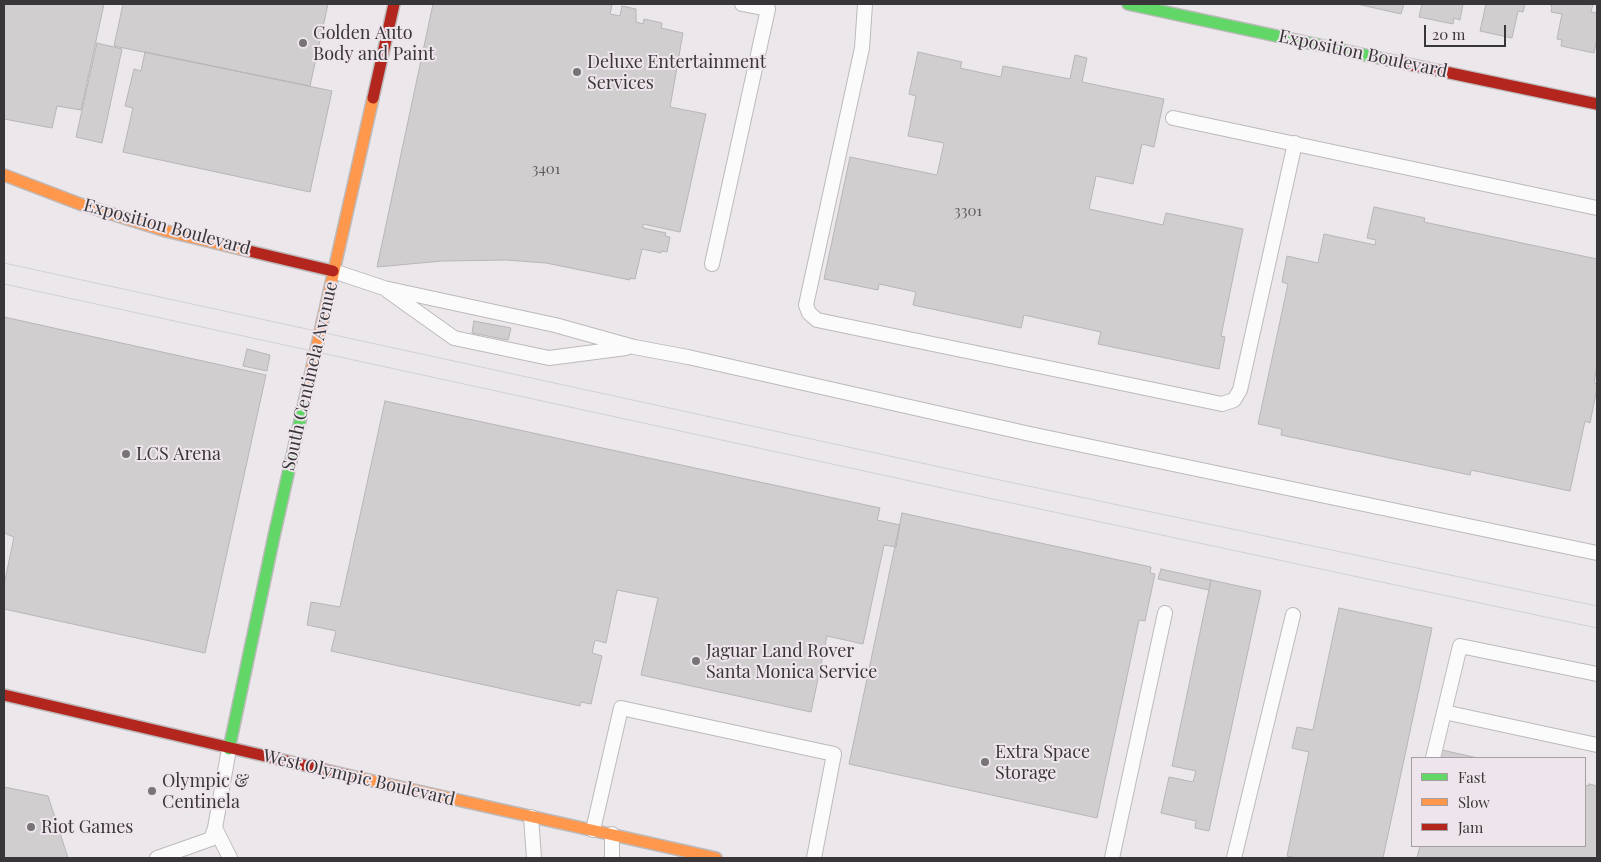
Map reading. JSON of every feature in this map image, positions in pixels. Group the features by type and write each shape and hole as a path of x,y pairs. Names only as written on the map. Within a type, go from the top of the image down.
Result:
{"street":[{"name":"South Centinela Avenue","path":"229,749 274,536 394,4"},
{"name":"Exposition Boulevard","path":"1128,4 1597,104"},
{"name":"Exposition Boulevard","path":"4,175 80,204 166,230 333,271"},
{"name":"West Olympic Boulevard","path":"4,695 229,749 716,858"}],"lane":[{"path":"712,264 768,9 758,5 742,4"},
{"path":"865,4 862,48 806,305 809,314 816,320 1222,404 1234,400 1240,390 1295,143"},
{"path":"1173,118 1597,208"},
{"path":"333,271 384,288 555,325 634,347 1030,434 1597,553"},
{"path":"384,288 454,338 549,358 634,347"},
{"path":"1112,858 1165,613"},
{"path":"1234,858 1293,615"},
{"path":"1433,757 1460,646 1597,674"},
{"path":"593,830 621,708 834,754 814,858"},
{"path":"1444,712 1597,745"},
{"path":"157,858 211,839 215,828 229,749"},
{"path":"531,817 534,858"},
{"path":"215,828 230,858"},
{"path":"612,834 612,858"}],"building":[{"path":"4,4 104,4 81,110 57,106 52,128 4,119"},
{"path":"123,4 328,4 310,86 114,46"},
{"path":"433,4 605,4 612,5 610,14 620,16 622,6 636,9 636,22 643,24 644,19 662,23 661,28 683,33 670,107 706,114 680,232 643,224 643,228 666,233 665,236 670,237 667,252 661,251 661,253 642,249 635,279 630,278 630,280 546,263 506,260 442,261 377,267"},
{"path":"1357,4 1404,4 1401,14"},
{"path":"1422,4 1463,4 1460,20 1454,18 1453,24 1419,17"},
{"path":"1486,4 1525,4 1523,12 1518,11 1512,38 1480,31"},
{"path":"1551,4 1593,4 1591,12 1597,13 1597,38 1594,53 1561,46 1562,40 1557,39 1562,14 1551,12"},
{"path":"97,43 122,49 102,143 76,137"},
{"path":"145,52 332,91 310,192 123,152 133,108 125,106 134,69 141,71"},
{"path":"918,52 962,62 960,68 1001,77 1003,66 1070,79 1075,55 1087,58 1082,82 1164,99 1154,147 1142,144 1133,184 1096,176 1089,209 1163,225 1166,213 1243,229 1221,336 1225,337 1219,369 1098,344 1101,332 1024,315 1021,328 913,305 916,292 879,284 878,290 824,279 850,157 937,175 944,143 908,136 916,96 909,94"},
{"path":"1374,207 1425,218 1424,222 1597,259 1597,366 1594,383 1597,384 1597,388 1590,423 1585,421 1570,491 1471,470 1470,475 1281,435 1282,429 1258,424 1288,284 1282,282 1287,256 1318,263 1324,234 1375,245 1376,240 1367,238"},
{"name":"LCS Arena","path":"4,317 266,375 205,653 4,609 4,585 14,537 4,533"},
{"path":"474,321 511,328 508,340 472,333"},
{"path":"247,349 270,355 267,371 243,366"},
{"path":"385,401 880,508 877,520 900,525 896,547 884,545 863,644 827,636 811,712 641,675 658,598 617,590 606,643 595,640 592,653 602,656 591,704 581,702 580,706 331,651 336,631 307,625 311,602 340,607"},
{"path":"902,513 1151,567 1150,573 1155,574 1145,621 1139,620 1097,818 849,764"},
{"path":"1161,569 1211,580 1209,590 1158,579"},
{"path":"1211,580 1261,591 1209,831 1195,828 1196,821 1161,813 1169,777 1193,782 1196,771 1172,766"},
{"path":"1339,608 1432,628 1383,858 1297,858 1287,856 1309,752 1292,748 1297,727 1313,730"},
{"path":"1442,750 1474,757 1440,757"},
{"path":"1589,784 1597,786 1597,858 1417,858 1420,847 1586,847 1586,785 1589,786"},
{"name":"Riot Games","path":"4,787 48,796 68,858 4,858"}],"tram line":[{"path":"4,263 995,479 1597,606"},
{"path":"4,284 1597,628"}],"traffic: fast":[{"path":"1128,4 1393,61"},
{"path":"229,749 309,381"}],"traffic: slow":[{"path":"309,381 373,98"},
{"path":"4,175 80,204 166,231 249,251"},
{"path":"351,776 716,858"}],"traffic: jam":[{"path":"373,98 394,4"},
{"path":"1393,61 1597,104"},
{"path":"249,251 333,271"},
{"path":"4,695 351,776"}],"place":[{"name":"Golden Auto Body and Paint","path":"303,43"},
{"name":"Deluxe Entertainment Services","path":"577,72"},
{"name":"LCS Arena","path":"126,454"},
{"name":"Jaguar Land Rover Santa Monica Service","path":"696,661"},
{"name":"Extra Space Storage","path":"985,762"},
{"name":"Olympic & Centinela","path":"152,791"},
{"name":"Riot Games","path":"31,827"}]}
